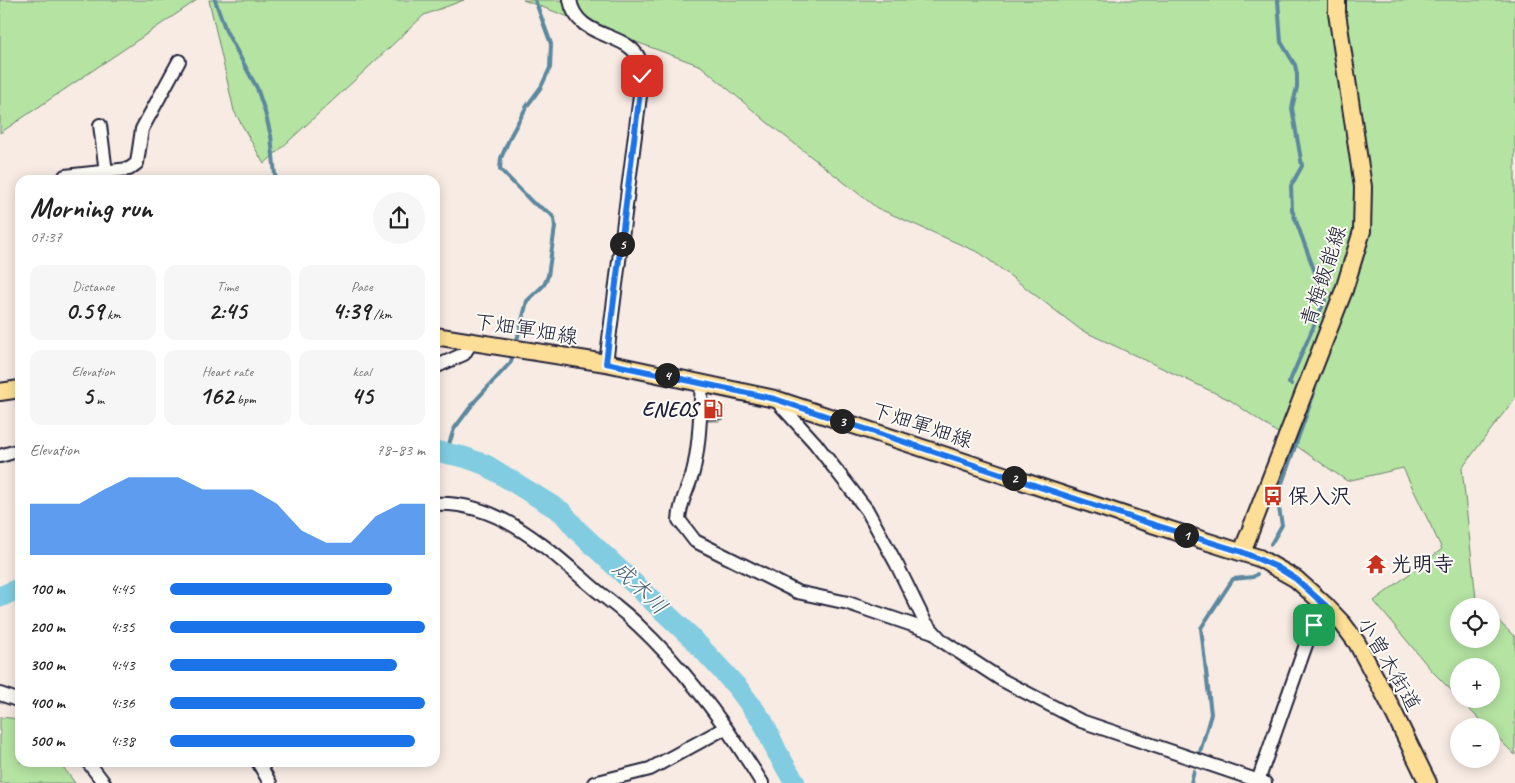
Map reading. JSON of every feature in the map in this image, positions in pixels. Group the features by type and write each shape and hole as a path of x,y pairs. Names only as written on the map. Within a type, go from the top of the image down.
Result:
{"main road":[{"name":"青梅飯能線","path":"1242,552 1344,290 1362,231 1364,187 1337,13 1337,0"},
{"name":"下畑軍畑線","path":"440,337 606,363 775,399 1139,520 1242,552"},
{"path":"0,392 15,390"},
{"name":"小曽木街道","path":"1242,552 1277,567 1296,579 1343,624 1357,643 1428,783"}],"street":[{"path":"570,0 576,16 587,27 629,46 636,53 641,63 642,88 606,363"},
{"path":"109,175 129,169 137,162 142,129 179,61"},
{"path":"100,125 106,175"},
{"path":"440,365 464,354 472,342"},
{"path":"702,383 699,436 693,473 680,506 678,520 695,541 797,592 848,603 935,633"},
{"path":"775,399 815,442 867,510 897,564 924,622 942,641 1002,680 1081,720 1261,782 1308,639 1326,606"},
{"path":"0,456 15,452"},
{"path":"440,504 449,503 486,511 525,531 646,633 694,686 762,783"},
{"path":"0,694 15,699"},
{"path":"594,783 639,778 725,728"},
{"path":"92,767 104,783"},
{"path":"261,767 270,783"}],"green space":[{"path":"0,0 197,0 0,133"},
{"path":"209,0 464,0 424,15 264,164 234,111"},
{"path":"523,0 1515,0 1515,398 1462,468 1476,598 1450,598 1450,648 1500,648 1500,623 1515,637 1515,755 1500,740 1500,718 1478,718 1468,708 1500,708 1500,658 1450,658 1450,689 1432,671 1374,601 1442,549 1403,468 1347,481 1230,400 1081,330 980,253 877,208 768,123 701,66"},
{"path":"0,717 15,718 15,767 63,767 75,783 0,783"}],"building":[{"path":"709,406 724,406 724,419 708,420"}],"waterway":[{"path":"215,0 226,31 257,88 271,136 275,175"},
{"path":"516,344 527,301 544,285 548,276 555,227 554,218 550,213 533,203 500,169 501,158 511,135 527,106 541,87 550,68 551,44 535,0"},
{"path":"1278,0 1281,42 1295,65 1297,74 1297,87 1292,108 1302,166 1291,186 1292,210 1325,300 1289,383 1291,384"},
{"path":"446,453 454,429 475,401 511,362 513,353"},
{"path":"1271,544 1282,525 1278,503 1282,483 1314,393 1312,392"},
{"name":"成木川","path":"440,452 464,457 486,465 562,512 578,531 692,638 738,688 763,722 777,752 795,783"},
{"path":"1200,752 1211,714 1201,628 1233,579 1253,577 1257,574"},
{"name":"成木川","path":"0,597 15,590"},
{"path":"1191,783 1194,771"}],"place":[{"name":"ENEOS","path":"713,409"},
{"name":"保入沢","path":"1273,496"},
{"name":"光明寺","path":"1376,564"}],"route":[{"path":"642,76 606,363 775,399 1259,558 1296,579 1326,606 1314,625"}]}
